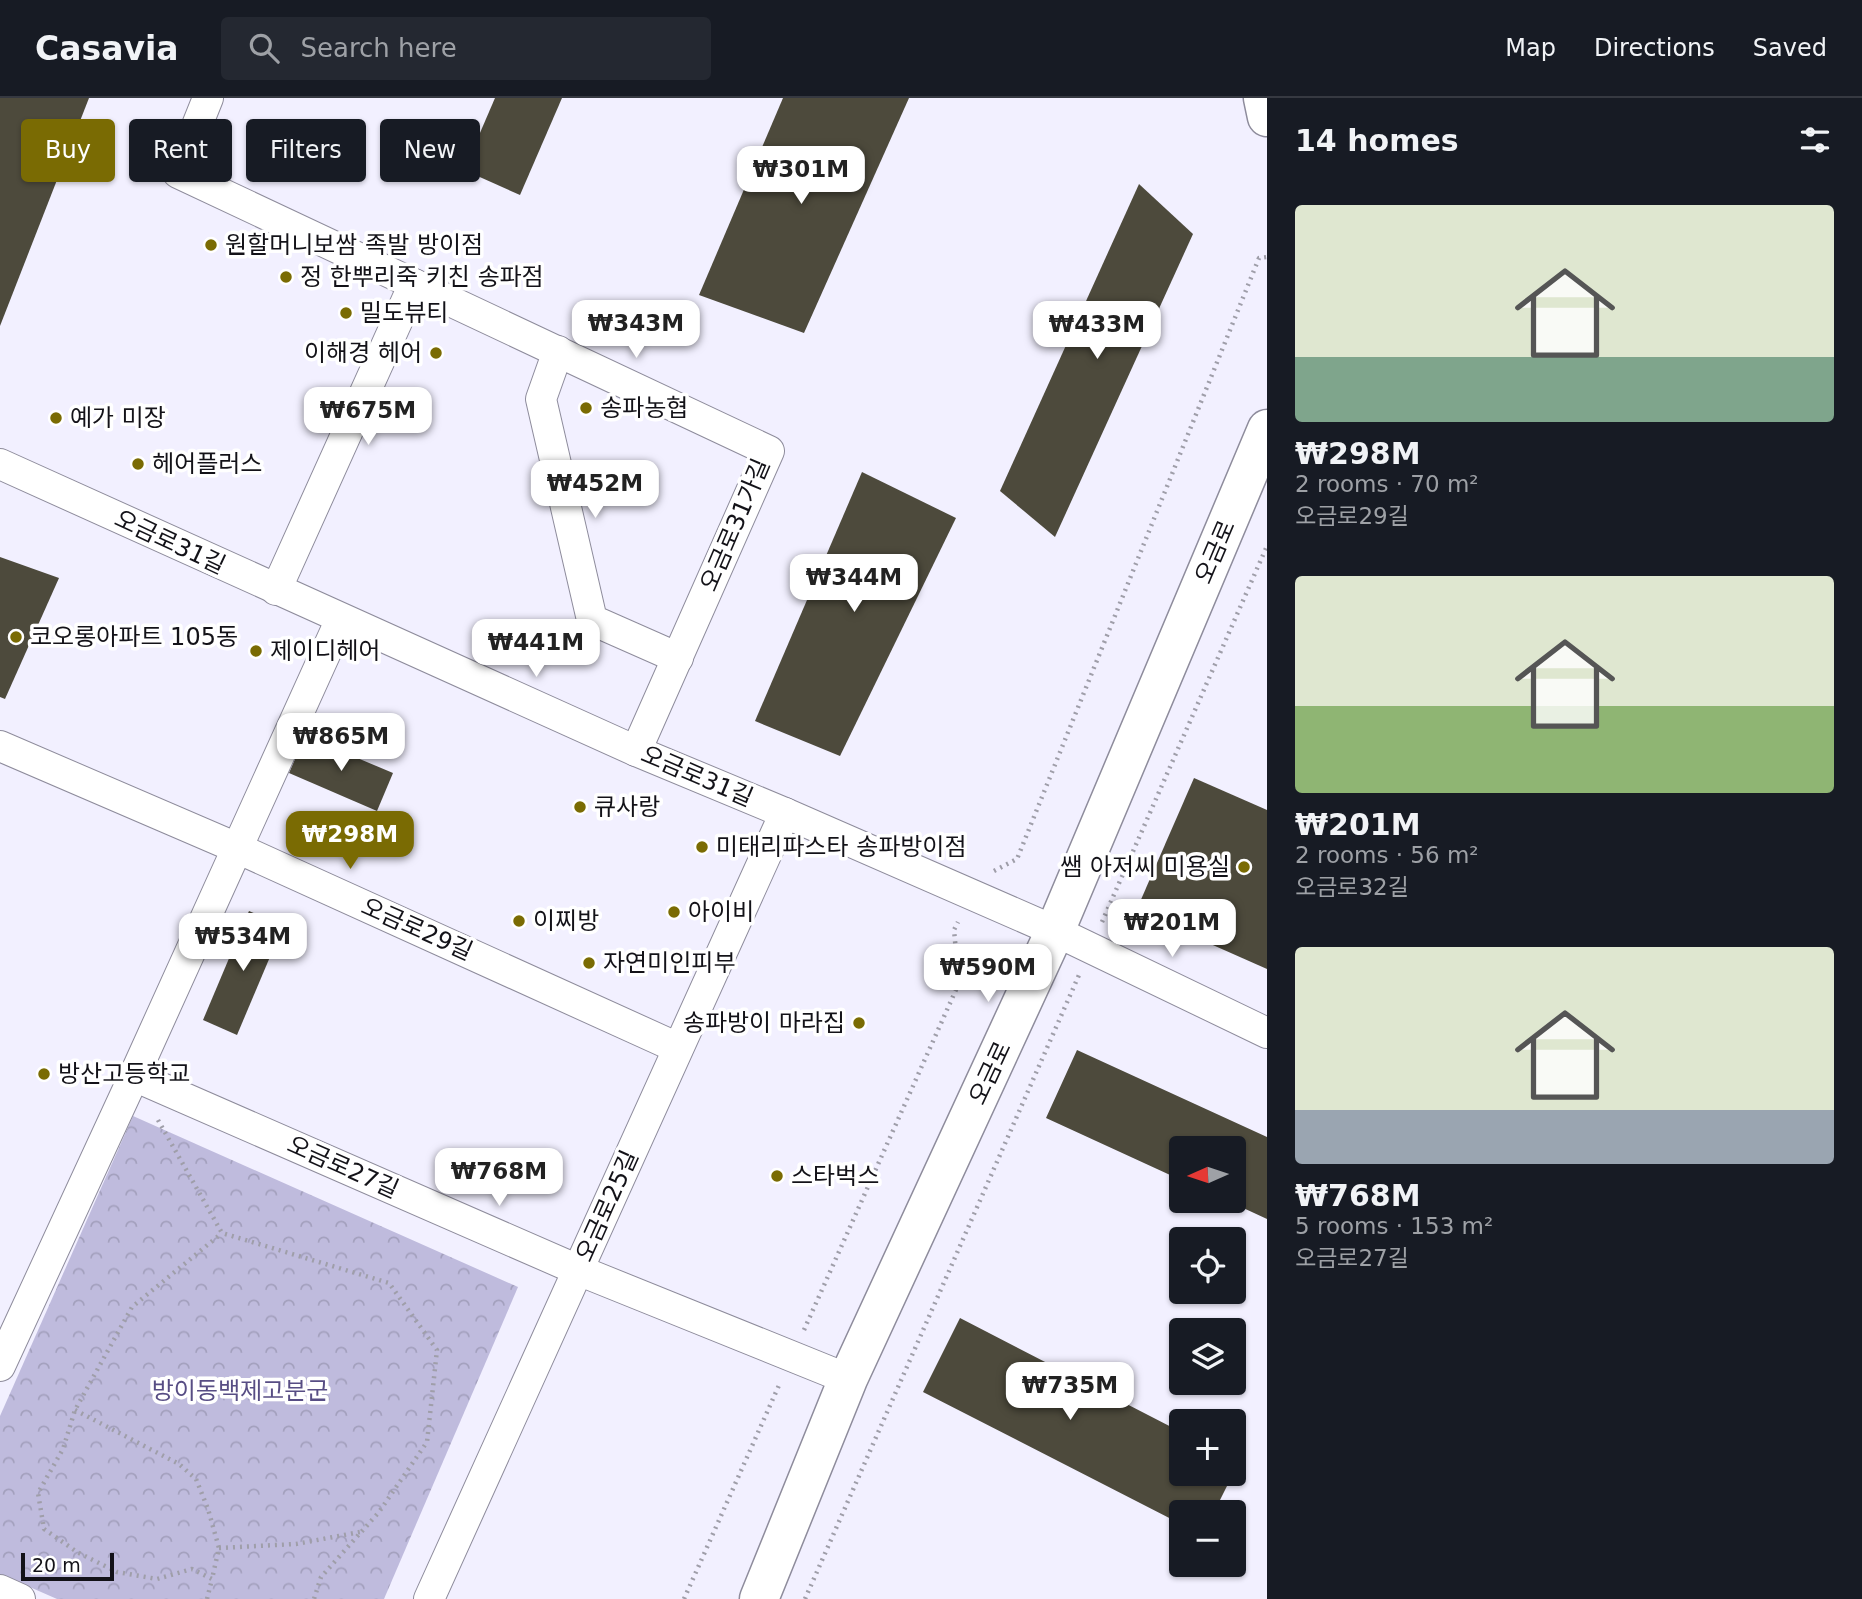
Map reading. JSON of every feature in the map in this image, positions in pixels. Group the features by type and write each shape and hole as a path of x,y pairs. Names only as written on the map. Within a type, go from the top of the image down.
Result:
{"main road":[{"path":"1263,98 1267,117"},
{"name":"오금로","path":"759,1599 848,1379 1055,931 1267,429"}],"street":[{"name":"오금로31가길","path":"208,98 178,173 769,451 636,751"},
{"path":"276,590 414,284"},
{"path":"558,351 541,399 592,620 678,659"},
{"name":"오금로31길","path":"0,464 636,751 1055,931 1267,1033"},
{"path":"0,1366 341,619"},
{"name":"오금로29길","path":"0,746 237,848 678,1048"},
{"name":"오금로25길","path":"429,1599 785,813"},
{"name":"오금로27길","path":"134,1076 578,1270 848,1379"},
{"path":"0,1590 20,1599"}],"path":[{"path":"806,1599 1267,547"},
{"path":"134,1076 222,1233 389,1283 438,1350 427,1442 379,1512 321,1577 314,1599"},
{"path":"212,1579 192,1569 157,1579 117,1572 77,1552 44,1530 38,1493 63,1449 75,1410 132,1307 222,1233"},
{"path":"75,1410 179,1464 196,1479 219,1548 207,1599"},
{"path":"219,1548 296,1544 361,1532"}],"green space":[{"name":"방이동백제고분군","path":"133,1116 518,1287 384,1599 57,1599 0,1574 0,1416"}],"building":[{"path":"0,98 89,98 81,119 21,119 21,182 56,182 0,326"},
{"path":"495,98 562,98 520,195 480,177 480,133"},
{"path":"783,98 909,98 804,333 699,295"},
{"path":"1139,184 1193,234 1055,537 1000,491"},
{"path":"862,472 956,518 840,756 755,721"},
{"name":"코오롱아파트 105동","path":"0,557 59,578 5,699 0,697"},
{"path":"305,736 393,773 377,811 289,773"},
{"path":"1194,778 1267,810 1267,969 1136,911"},
{"path":"249,911 283,926 237,1035 203,1020"},
{"path":"1077,1050 1267,1137 1267,1219 1246,1209 1246,1136 1169,1136 1169,1174 1046,1118"},
{"path":"960,1318 1169,1426 1169,1486 1227,1486 1220,1500 1169,1500 1169,1518 923,1392"}],"place":[{"name":"원할머니보쌈 족발 방이점","path":"211,245"},
{"name":"정 한뿌리죽 키친 송파점","path":"286,277"},
{"name":"밀도뷰티","path":"346,313"},
{"name":"이해경 헤어","path":"436,353"},
{"name":"송파농협","path":"586,408"},
{"name":"예가 미장","path":"56,418"},
{"name":"헤어플러스","path":"138,464"},
{"name":"코오롱아파트 105동","path":"16,637"},
{"name":"제이디헤어","path":"256,651"},
{"name":"큐사랑","path":"580,807"},
{"name":"미태리파스타 송파방이점","path":"702,847"},
{"name":"쌤 아저씨 미용실","path":"1244,867"},
{"name":"아이비","path":"674,912"},
{"name":"이찌방","path":"519,921"},
{"name":"자연미인피부","path":"589,963"},
{"name":"송파방이 마라집","path":"859,1023"},
{"name":"방산고등학교","path":"44,1074"},
{"name":"스타벅스","path":"777,1176"}]}
